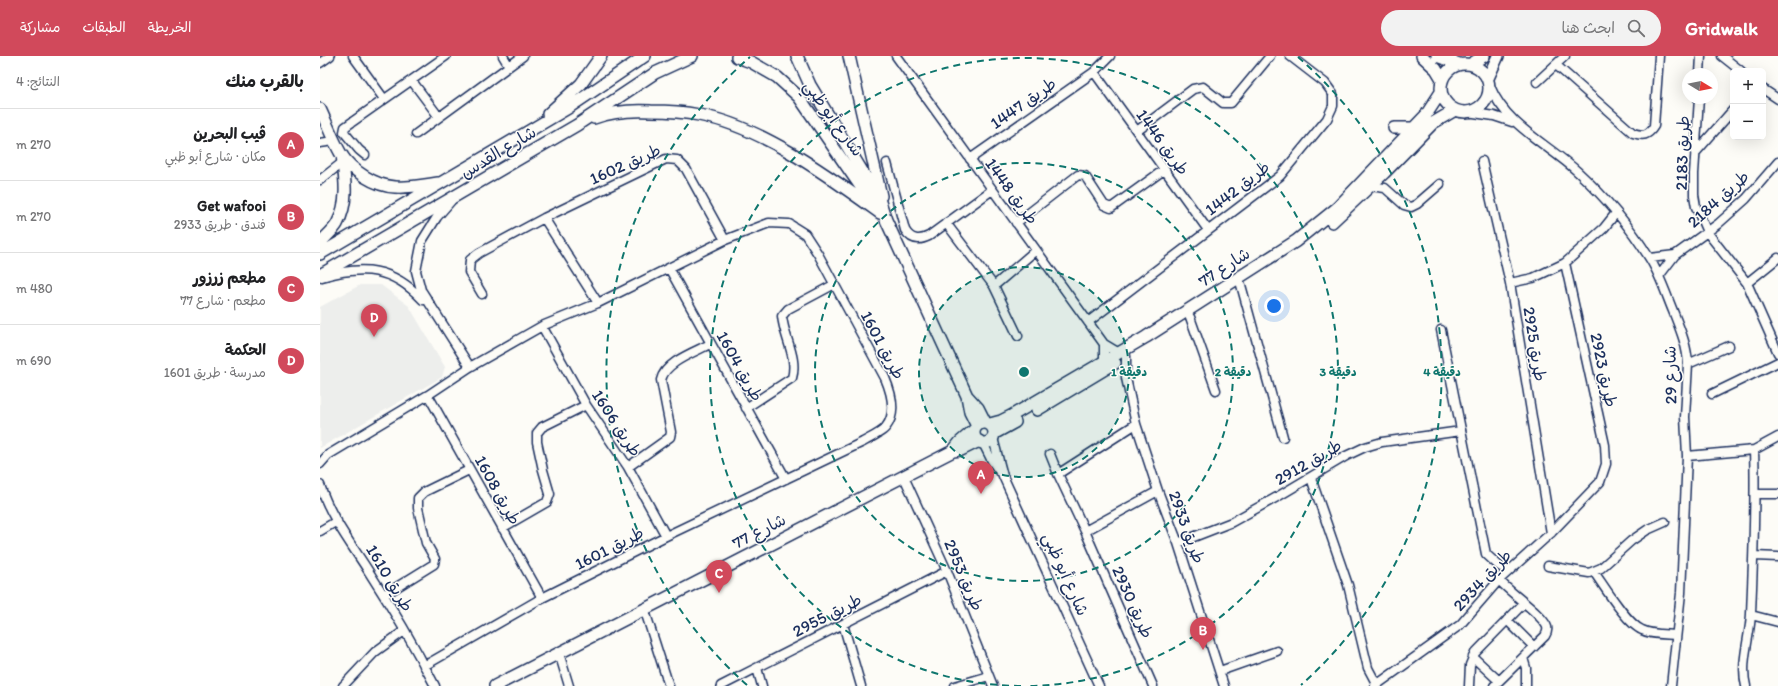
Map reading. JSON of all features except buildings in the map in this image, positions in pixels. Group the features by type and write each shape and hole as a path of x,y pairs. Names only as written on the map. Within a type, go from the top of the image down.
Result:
{"street":[{"path":"320,63 330,56"},
{"path":"353,56 384,99"},
{"path":"365,155 344,132 345,127 446,56"},
{"path":"503,56 509,66"},
{"path":"416,134 523,56"},
{"path":"524,134 581,84 601,56"},
{"name":"شارع القدس","path":"320,254 568,108 645,56"},
{"name":"شارع القدس","path":"320,277 577,125 655,73 692,56"},
{"name":"شارع أبو ظبي","path":"737,56 764,68 783,81 799,97 883,214"},
{"name":"شارع أبو ظبي","path":"797,56 810,85 858,164 883,214 967,396 978,408 985,432 1003,476 1099,686"},
{"path":"849,56 883,214"},
{"name":"طريق 1448","path":"896,56 1104,344 1123,354"},
{"name":"طريق 1447","path":"970,159 1094,72 1110,56"},
{"path":"1137,131 1193,89 1199,87 1203,87 1220,102 1226,104 1231,102 1270,56"},
{"name":"طريق 1442","path":"1088,322 1280,176 1327,119 1333,106 1333,94 1325,82 1290,56"},
{"path":"1422,56 1436,69 1442,79"},
{"path":"1437,56 1459,64 1471,64 1484,56"},
{"path":"1459,64 1449,70 1442,79 1441,92 1446,103 1455,110 1467,112 1475,111 1486,101 1489,82 1498,56"},
{"path":"1538,82 1565,56"},
{"path":"1556,65 1633,133 1642,136 1650,133 1654,126 1659,56"},
{"path":"1700,68 1701,56"},
{"path":"1722,56 1737,68"},
{"path":"1471,64 1484,72 1489,82"},
{"name":"طريق 1446","path":"1094,72 1208,230"},
{"path":"412,81 439,117"},
{"name":"شارع 29","path":"1489,82 1501,108 1518,125 1578,172 1616,213 1650,258 1659,276 1684,339 1688,364 1685,417 1687,456 1681,592 1671,686"},
{"path":"1766,91 1778,100"},
{"name":"شارع 77","path":"495,686 644,608 953,451 960,442 1062,396 1317,225 1337,208 1414,128 1430,110 1441,92"},
{"name":"طريق 2183","path":"1699,104 1694,195 1696,208 1707,232 1747,283 1778,354"},
{"path":"320,109 340,152 346,179 344,202 337,225 320,243"},
{"path":"577,125 606,114 628,110 663,111 700,115 734,125 763,138 809,165 883,214"},
{"name":"شارع 77","path":"1123,354 1190,317 1300,247 1343,213 1433,123 1455,110"},
{"name":"شارع 29","path":"1467,112 1494,116 1518,125"},
{"path":"1696,152 1730,113"},
{"path":"1394,128 1414,128"},
{"path":"320,180 340,152 351,140"},
{"path":"320,142 340,152 354,169 381,184 394,187 409,187 444,182"},
{"name":"طريق 1602","path":"482,294 469,272 470,260 479,253 544,218 666,159 677,160 686,169 725,240"},
{"name":"طريق 2925","path":"1482,161 1510,284 1551,533"},
{"name":"طريق 2184","path":"1659,276 1675,255 1707,232 1746,199 1778,162"},
{"path":"887,163 908,234 916,240 924,239 992,190"},
{"path":"1016,222 1078,175 1084,176 1104,205 1111,208 1165,170"},
{"path":"1384,173 1385,188"},
{"path":"1370,186 1385,188 1404,205 1411,206 1417,204 1440,184"},
{"path":"454,198 437,217 422,241 416,271 421,290 470,367"},
{"path":"1510,284 1533,278 1565,263 1604,228 1616,213"},
{"path":"544,218 598,303"},
{"name":"طريق 1601","path":"320,464 328,454 428,395 470,367 542,326 598,303 725,240 769,223 789,224 804,234 818,254 833,285 885,378 892,394 892,412 886,427 862,442 666,536 542,598 424,666"},
{"path":"946,224 994,286 1018,336"},
{"path":"994,286 1036,250"},
{"name":"طريق 2184","path":"1650,258 1675,255"},
{"path":"1747,283 1778,258"},
{"name":"طريق 2923","path":"1565,263 1605,445 1606,464 1600,482"},
{"name":"طريق 1604","path":"669,268 786,479"},
{"path":"320,277 344,270 373,270 398,279 416,293 434,312"},
{"path":"746,408 792,378 794,370 793,356 783,325 782,316 788,309 833,285"},
{"path":"1241,285 1283,437"},
{"path":"1190,317 1216,390"},
{"name":"طريق 1606","path":"542,326 586,405 628,467 666,536"},
{"path":"1440,330 1486,554 1498,565 1508,571"},
{"path":"628,467 670,437 671,432 661,380 662,372 670,365 710,344"},
{"path":"1104,344 1108,364 1120,370 1126,378"},
{"path":"1688,364 1729,346"},
{"name":"طريق 2933","path":"1123,354 1126,378 1136,424 1158,491 1178,543 1224,686"},
{"path":"1712,394 1778,362"},
{"name":"طريق 1608","path":"428,395 542,598"},
{"path":"502,528 547,502 550,494 543,470 538,442 538,433 542,428 586,405"},
{"path":"1058,474 1136,424"},
{"name":"طريق 2912","path":"1178,543 1221,528 1311,478 1346,456 1371,446 1382,442 1461,431"},
{"path":"1687,456 1754,450 1778,437"},
{"path":"1746,686 1743,676 1751,615 1754,556 1756,494 1754,450"},
{"name":"طريق 2930","path":"1050,454 1153,686"},
{"path":"384,595 434,564 435,559 426,543 418,508 418,498 424,492 469,470"},
{"name":"طريق 2953","path":"904,476 947,571 993,686"},
{"path":"1311,478 1348,585 1368,668 1376,685"},
{"name":"طريق 2934","path":"1376,685 1460,626 1499,580 1551,533 1600,482"},
{"name":"طريق 1610","path":"320,485 323,495 337,521 384,595 434,686"},
{"path":"1085,531 1158,491"},
{"path":"1756,494 1778,494"},
{"path":"320,531 337,521"},
{"path":"1548,566 1594,572 1601,568 1639,536 1665,522"},
{"path":"1754,556 1778,557"},
{"name":"طريق 2955","path":"721,686 947,571"},
{"path":"1594,572 1628,619 1640,630 1676,635"},
{"path":"1473,657 1497,684 1545,636 1548,628 1531,609 1508,590 1499,580"},
{"path":"1469,686 1470,664 1478,649 1524,603"},
{"path":"644,608 669,686"},
{"path":"1751,615 1778,622"},
{"path":"1507,620 1534,647"},
{"path":"843,624 861,686"},
{"path":"343,686 375,652 404,631"},
{"path":"1220,672 1277,651"},
{"path":"559,652 569,686"},
{"path":"1523,658 1526,668 1526,686"},
{"path":"757,668 762,686"},
{"path":"955,686 989,676"}],"shaded area":[{"path":"360,285 381,285 409,306 445,367 442,377 320,448 320,307"}],"place":[{"name":"الحكمة","path":"374,337"},
{"name":"ڤيب البحرين","path":"981,494"},
{"name":"مطعم زرزور","path":"719,593"},
{"name":"Get wafooi","path":"1203,650"}]}
